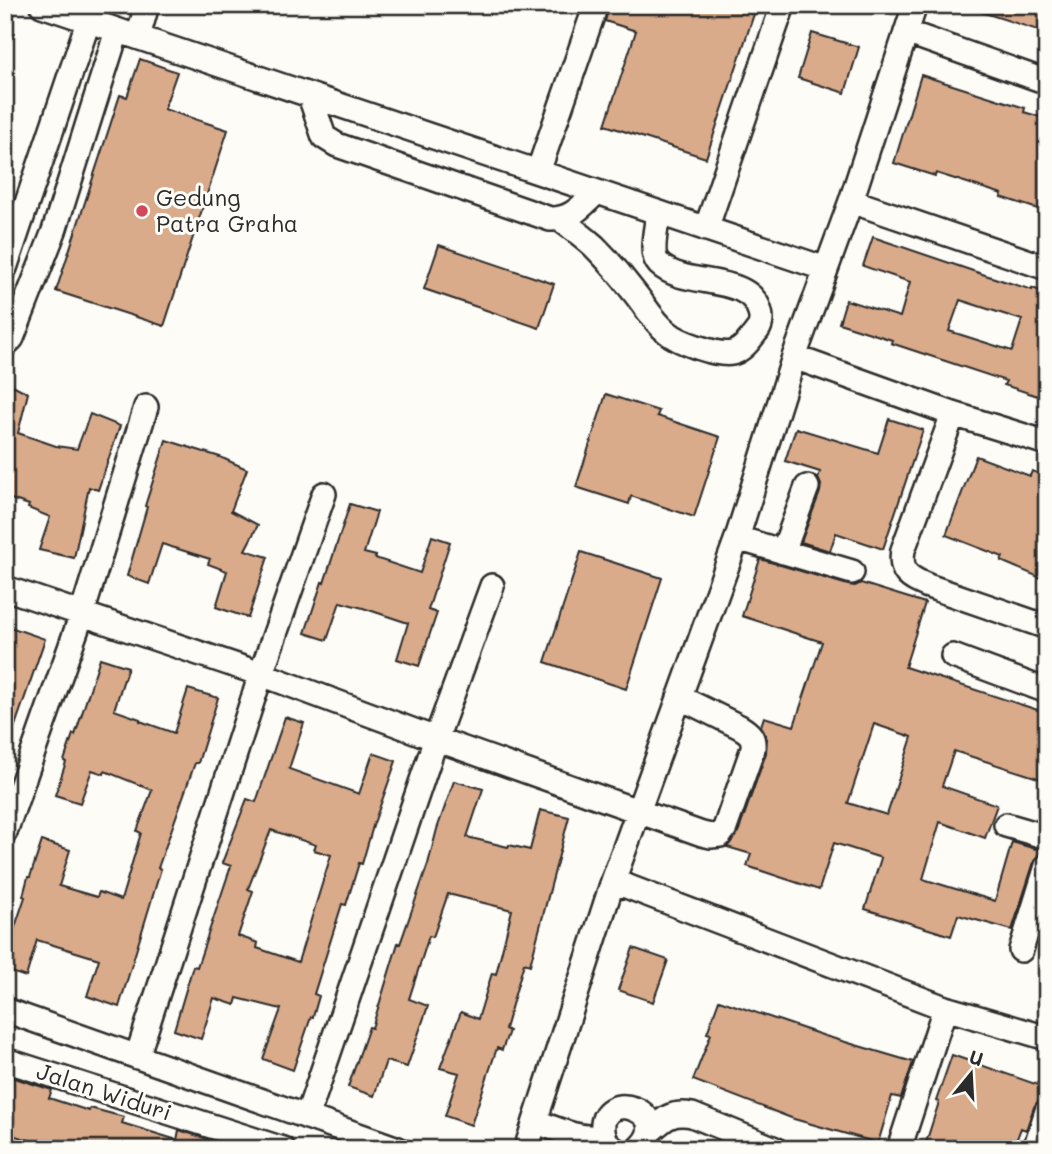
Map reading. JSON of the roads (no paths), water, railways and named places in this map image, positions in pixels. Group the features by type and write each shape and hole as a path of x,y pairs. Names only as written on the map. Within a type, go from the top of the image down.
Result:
{"street":[{"path":"42,5 826,269"},
{"path":"5,345 12,338 54,231 127,34 147,5"},
{"path":"538,172 596,5"},
{"path":"706,229 783,5"},
{"path":"526,1149 613,881 737,538 794,357 851,201 915,5"},
{"path":"5,268 88,22"},
{"path":"906,32 1047,82"},
{"path":"310,96 324,137 337,145 550,219 561,220 569,217 597,192"},
{"path":"851,201 1047,268"},
{"path":"561,220 593,245 667,333 688,344 710,350 732,353 747,344 760,328 761,315 755,299 744,290 674,273 658,264 653,254 658,213"},
{"path":"21,222 54,231"},
{"path":"794,357 953,414 1047,443"},
{"path":"5,832 82,614 146,407"},
{"path":"953,414 903,550 901,562 905,572 928,586 1047,627"},
{"path":"783,552 807,487"},
{"path":"137,1056 261,674 324,494"},
{"path":"737,538 852,572"},
{"path":"307,1118 436,739 492,586"},
{"path":"5,588 261,674 637,812 711,836 720,835 725,828 753,748 753,739 749,732 679,697"},
{"path":"953,656 1047,691"},
{"path":"1006,825 1047,837"},
{"path":"1021,950 1047,866"},
{"path":"613,881 945,1009 1047,1038"},
{"path":"900,1149 945,1009"},
{"path":"5,1010 398,1149"},
{"name":"Jalan Widuri","path":"5,1060 283,1149"},
{"path":"609,1143 602,1126 613,1109 623,1106 634,1107 642,1112 648,1121 643,1140"},
{"path":"1035,1149 1047,1111"},
{"path":"643,1140 673,1114 684,1113 775,1149"},
{"path":"535,1121 578,1136 609,1143"}],"place":[{"name":"Gedung Patra Graha","path":"142,211"}]}
